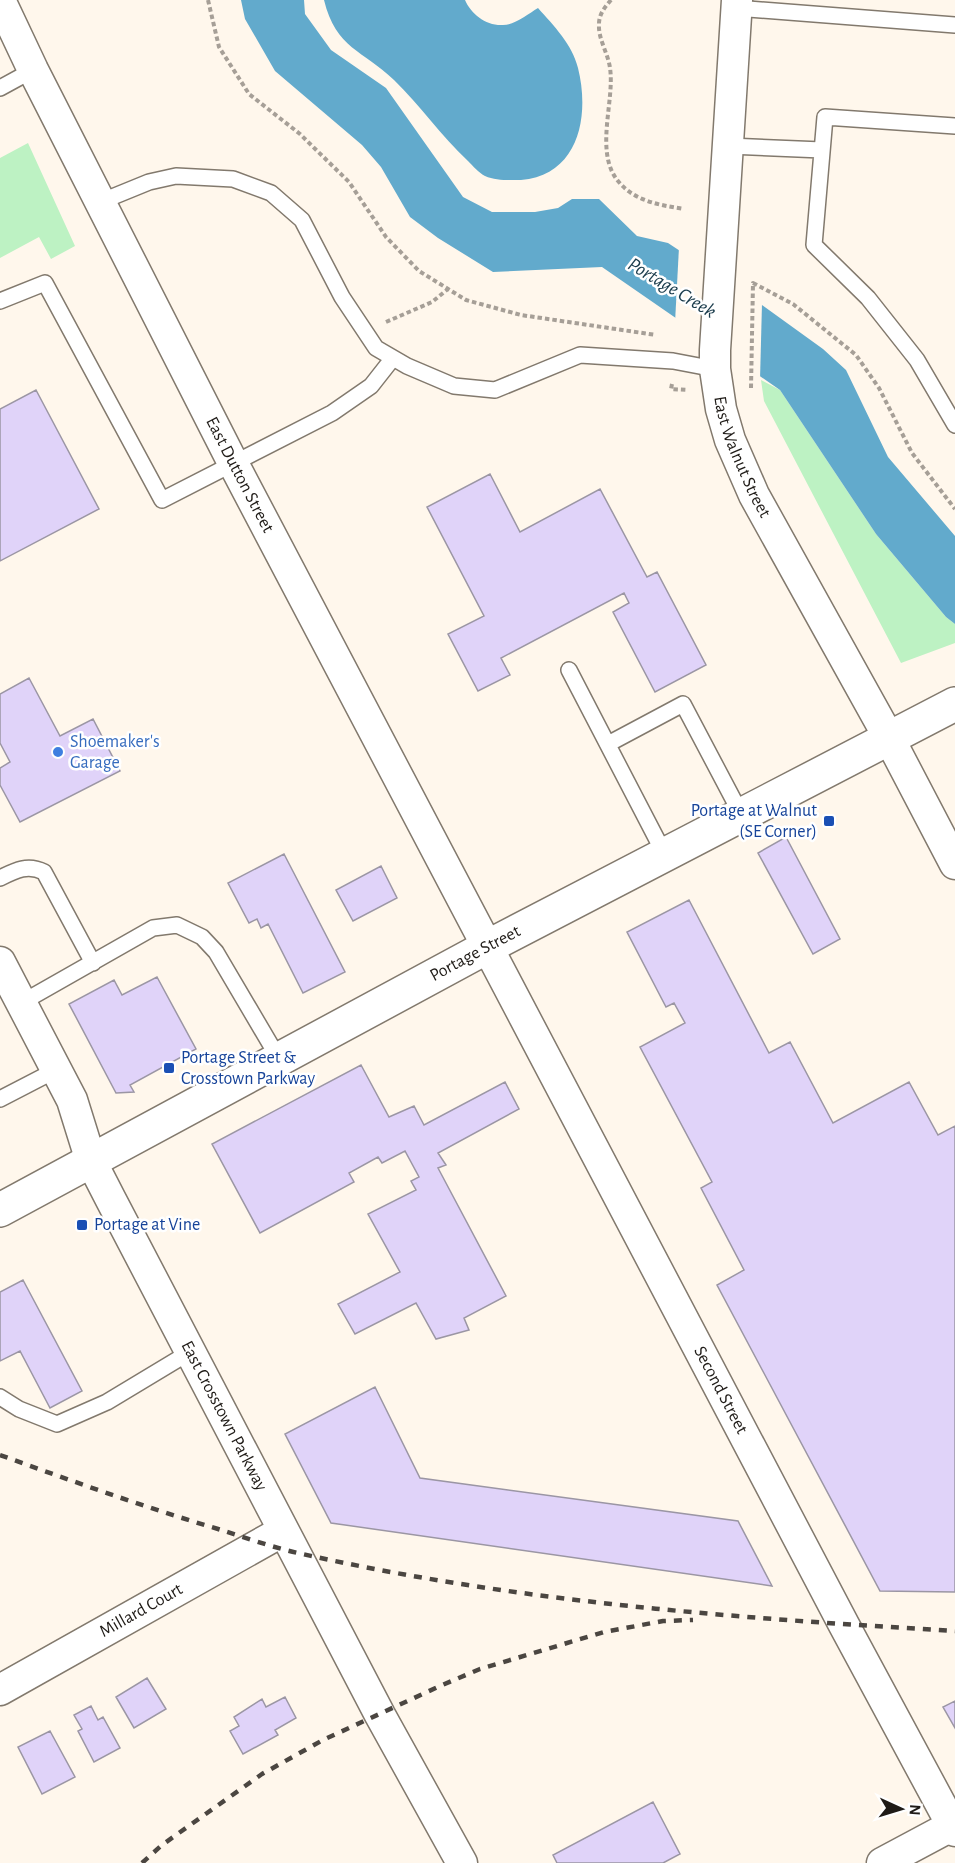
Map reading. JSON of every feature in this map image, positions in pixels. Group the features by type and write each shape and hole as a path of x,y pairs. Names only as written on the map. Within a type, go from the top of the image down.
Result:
{"main road":[{"name":"Portage Street","path":"0,1210 487,947 955,704"}],"street":[{"name":"East Dutton Street","path":"0,0 33,70 233,463 487,947"},
{"name":"East Walnut Street","path":"737,4 715,360 721,408 729,440 754,495 889,738 955,864"},
{"name":"Second Street","path":"487,947 844,1625 954,1827"},
{"name":"East Crosstown Parkway","path":"0,962 72,1100 91,1161 380,1715 462,1863"},
{"name":"Millard Court","path":"0,1690 283,1531"},
{"path":"882,1863 954,1827"}],"lane":[{"path":"737,4 955,25"},
{"path":"0,88 33,70"},
{"path":"955,126 825,117 814,245 868,298 917,360 955,425"},
{"path":"729,146 822,150"},
{"path":"100,202 148,182 176,176 233,179 271,193 302,220 342,297 376,348 407,366 454,386 495,390 580,355 673,361 715,360"},
{"path":"0,301 45,284 162,500 332,413 371,386 393,358"},
{"path":"569,670 665,855"},
{"path":"608,744 683,704 741,814"},
{"path":"0,878 18,870 33,867 44,872 93,963"},
{"path":"21,1003 153,928 177,926 202,937 216,952 279,1059"},
{"path":"0,1099 56,1070"},
{"path":"0,1397 19,1409 57,1424 107,1402 190,1352"}],"path":[{"path":"208,0 219,47 249,94 300,134 349,182 386,237 419,270 466,300 521,315 665,336"},
{"path":"611,0 603,9 598,22 611,69 606,150 610,165 616,180 643,201 684,209"},
{"path":"751,390 753,284 793,304 856,355 879,388 912,453 955,509"},
{"path":"365,332 432,302 448,289"}],"green space":[{"path":"28,143 75,246 51,259 39,237 0,258 0,158"},
{"path":"761,380 780,390 876,534 946,617 955,624 955,643 901,663 764,401"}],"water":[{"name":"Portage Creek","path":"241,0 304,0 305,14 331,50 386,88 463,197 492,212 535,212 558,208 572,199 599,199 637,236 668,243 762,305 823,349 846,370 888,457 955,536 955,624 946,617 876,534 780,390 602,267 493,272 438,238 410,217 381,167 362,145 275,71 245,19"},
{"path":"324,0 465,0 480,18 497,25 512,23 538,8 567,43 578,68 581,86 581,123 568,155 556,167 541,176 507,180 483,175 394,80 343,39 329,16"}],"pier":[{"path":"679,247 762,303 760,380 675,323"}],"building":[{"path":"36,390 99,509 0,561 0,409"},
{"path":"490,474 520,532 600,489 647,577 657,572 706,665 655,692 613,612 629,603 624,593 501,658 510,675 478,691 448,634 484,616 427,507"},
{"name":"Shoemaker's Garage","path":"29,678 60,736 93,719 120,771 20,822 0,785 0,768 10,762 0,743 0,694"},
{"path":"786,837 840,939 813,954 758,853"},
{"path":"284,854 345,972 303,993 268,924 261,928 257,919 249,923 228,883"},
{"path":"381,866 397,898 353,921 336,890"},
{"path":"689,900 769,1053 790,1042 833,1123 909,1082 938,1135 955,1126 955,1592 880,1591 717,1285 744,1270 701,1188 712,1182 640,1047 685,1023 674,1003 666,1007 627,932"},
{"path":"157,977 196,1049 130,1085 134,1092 116,1093 69,1004 114,980 122,995"},
{"path":"361,1065 389,1117 414,1106 424,1125 505,1082 519,1109 438,1153 446,1165 438,1168 506,1296 464,1318 469,1330 436,1339 416,1303 355,1334 338,1304 400,1272 368,1214 416,1190 411,1181 419,1177 405,1151 382,1163 378,1157 349,1173 354,1182 260,1233 212,1144"},
{"path":"23,1280 82,1391 50,1408 20,1351 0,1361 0,1292"},
{"path":"375,1387 420,1478 738,1521 772,1586 331,1523 285,1434"},
{"path":"147,1678 166,1709 134,1728 116,1697"},
{"path":"285,1697 296,1718 275,1730 278,1735 243,1754 230,1731 239,1726 234,1717 262,1699 266,1707"},
{"path":"955,1701 955,1728 943,1707"},
{"path":"91,1706 98,1720 103,1717 120,1748 94,1762 78,1731 82,1729 74,1715"},
{"path":"50,1731 75,1777 42,1794 18,1747"},
{"path":"653,1802 680,1854 663,1863 557,1863 553,1855"}],"railway":[{"path":"0,1455 135,1503 268,1545 379,1570 461,1584 625,1606 955,1631"},
{"path":"142,1863 162,1845 262,1774 323,1740 440,1686 480,1669 604,1632 663,1621 693,1620"}],"place":[{"name":"Shoemaker's Garage","path":"58,752"},
{"name":"Portage at Walnut (SE Corner)","path":"829,821"},
{"name":"Portage Street & Crosstown Parkway","path":"169,1068"},
{"name":"Portage at Vine","path":"82,1225"}]}
